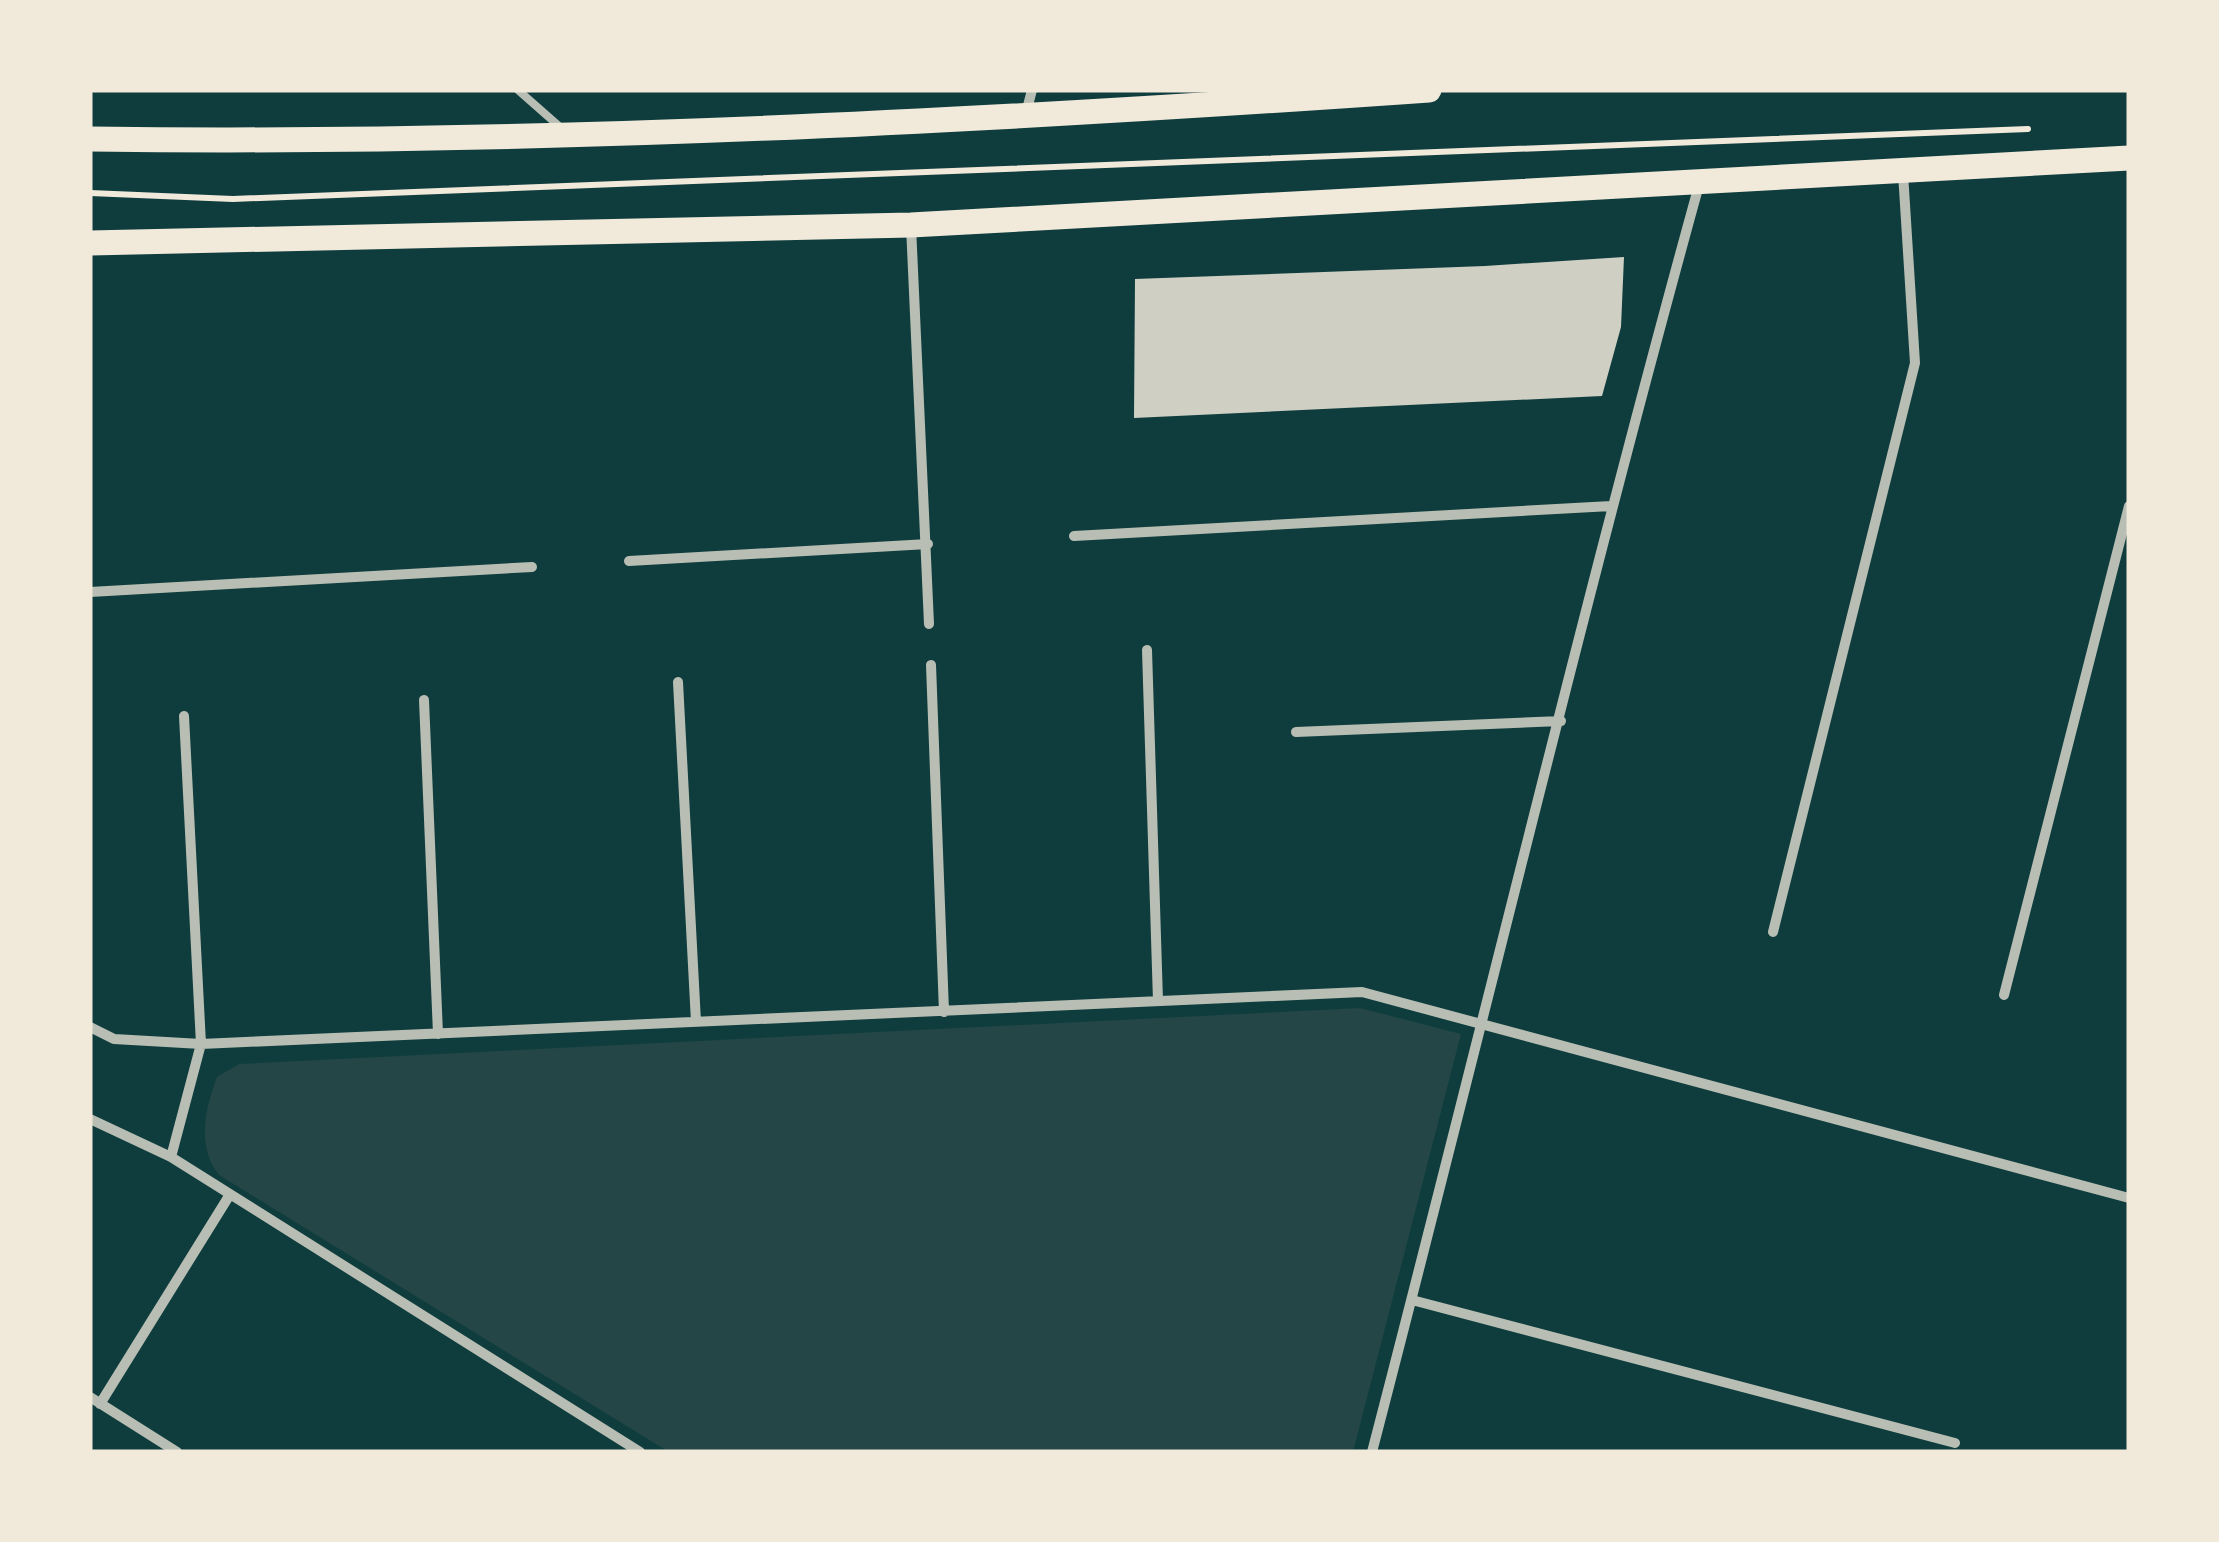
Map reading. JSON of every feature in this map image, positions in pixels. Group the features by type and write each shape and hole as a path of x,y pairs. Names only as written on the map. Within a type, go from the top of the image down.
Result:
{"main road":[{"path":"90,138 247,142 1024,118 1425,90"},
{"path":"90,243 910,225 1699,185 2129,158"}],"street":[{"path":"1024,118 1032,90"},
{"path":"1773,932 1915,363 1903,172"},
{"path":"1372,1452 1561,720 1610,506 1699,185"},
{"path":"910,225 929,624"},
{"path":"1074,536 1610,506"},
{"path":"2004,995 2129,506"},
{"path":"630,561 928,544"},
{"path":"90,592 532,567"},
{"path":"1147,650 1158,1002"},
{"path":"931,665 944,1012"},
{"path":"678,682 696,1022"},
{"path":"424,700 438,1034"},
{"path":"171,1157 201,1044 184,716"},
{"path":"1296,732 1561,720"},
{"path":"90,1027 114,1039 201,1044 1362,992 2129,1198"},
{"path":"90,1120 171,1157 640,1452"},
{"path":"177,1452 95,1401 229,1196"},
{"path":"1412,1300 1956,1444"}],"lane":[{"path":"518,90 566,132"}],"path":[{"path":"90,193 233,199 2033,129"}],"shaded area":[{"path":"1360,1008 1461,1034 1353,1452 669,1452 219,1175 205,1140 206,1114 217,1077 239,1064"}],"building":[{"path":"1624,257 1621,327 1602,396 1134,418 1135,279"}]}
